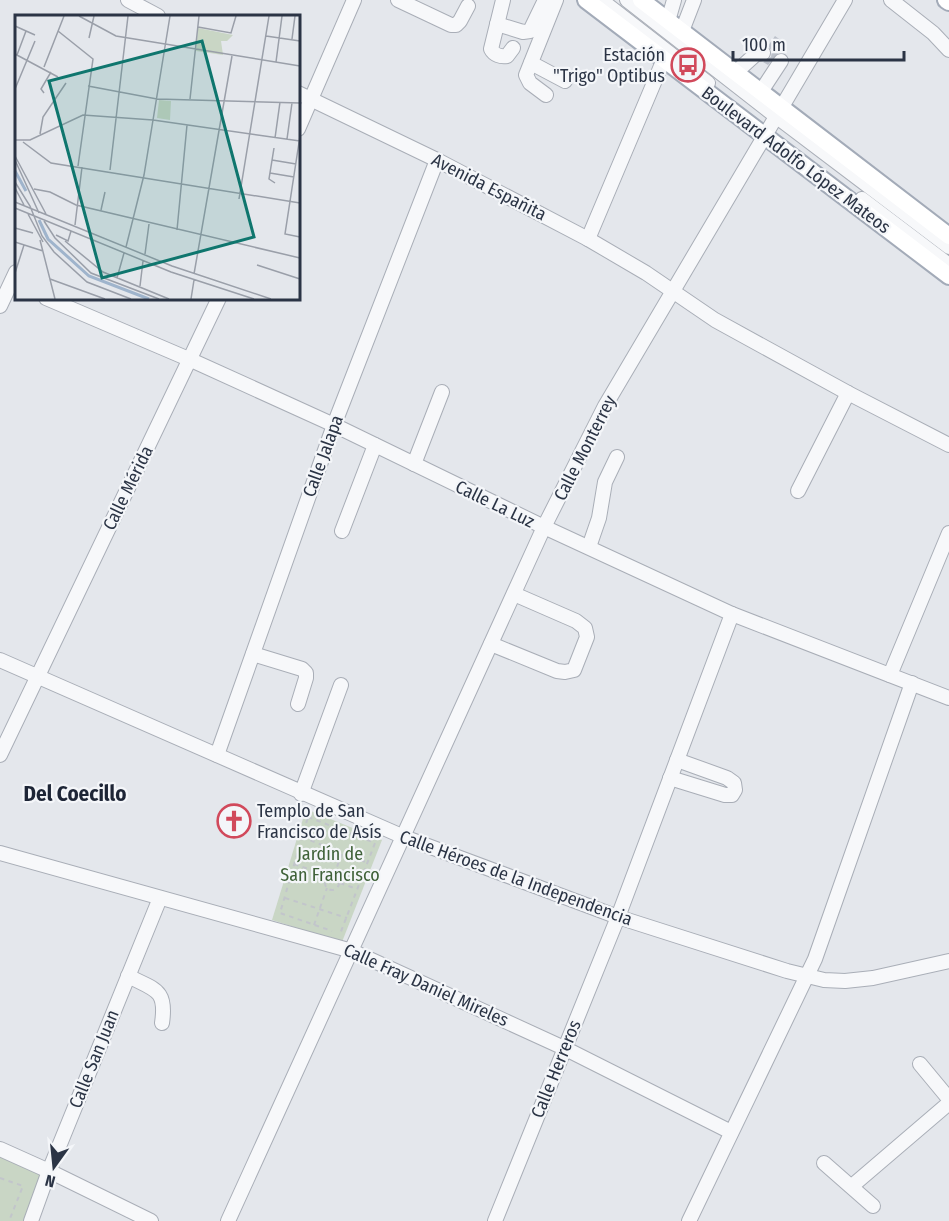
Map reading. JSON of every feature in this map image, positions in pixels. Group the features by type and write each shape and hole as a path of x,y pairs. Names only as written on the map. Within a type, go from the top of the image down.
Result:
{"main road":[{"name":"Boulevard Adolfo López Mateos","path":"586,0 766,133 949,276"},
{"name":"Boulevard Adolfo López Mateos","path":"641,0 760,93 779,113 949,236"}],"street":[{"path":"128,0 156,15"},
{"path":"398,0 450,25 456,25 460,21 468,6"},
{"path":"503,0 491,46 493,52 507,56 513,48"},
{"path":"497,24 523,32 530,31 546,0"},
{"path":"546,95 527,79 526,75 556,0"},
{"path":"601,0 766,133 949,265"},
{"path":"627,0 779,113 949,247"},
{"path":"668,21 674,0"},
{"path":"682,31 694,0"},
{"name":"Calle Monterrey","path":"228,1221 544,527 605,406 766,133 804,73 845,0"},
{"path":"891,0 933,33 949,50"},
{"path":"300,125 352,1"},
{"path":"735,73 756,54 773,58 804,73"},
{"path":"760,93 773,58"},
{"path":"588,239 664,59"},
{"path":"531,63 565,81"},
{"name":"Avenida Españita","path":"300,94 437,160 588,239 646,273 715,320 949,445"},
{"name":"Calle Jalapa","path":"217,755 334,425 437,160"},
{"path":"0,306 11,280"},
{"name":"Calle La Luz","path":"51,300 334,425 544,527 732,614 949,698"},
{"name":"Calle Mérida","path":"0,754 218,300"},
{"path":"414,464 442,392"},
{"path":"798,491 848,393"},
{"path":"342,531 375,445"},
{"path":"589,547 599,518 605,482 617,457"},
{"path":"890,675 949,533"},
{"path":"491,644 557,671 574,670 586,637 585,628 576,621 514,594"},
{"name":"Calle Herreros","path":"495,1221 618,917 732,614"},
{"path":"253,654 302,669 306,673 298,704"},
{"name":"Calle Héroes de la Independencia","path":"0,660 301,794 404,837 618,917 807,977 844,981 873,978 949,961"},
{"path":"689,1221 815,958 912,683"},
{"path":"301,794 341,686"},
{"path":"670,778 725,795 732,795 735,790 734,783 727,778 677,760"},
{"name":"Calle Fray Daniel Mireles","path":"0,853 352,951 564,1048 731,1132"},
{"name":"Calle San Juan","path":"31,1221 160,898"},
{"path":"128,976 157,991 163,999 165,1006 162,1023"},
{"path":"852,1186 949,1101 920,1064"},
{"path":"0,1149 151,1221"},
{"path":"824,1163 873,1206"}],"path":[{"path":"308,817 375,843 341,935 280,913 302,837 308,817"},
{"path":"302,837 368,863"},
{"path":"334,875 342,853"},
{"path":"294,864 329,876 334,875"},
{"path":"334,875 340,883 358,890"},
{"path":"314,925 327,888 325,881 329,876"},
{"path":"327,888 336,889 340,883"},
{"path":"284,897 347,918"},
{"path":"0,1178 23,1186 9,1221"}],"green space":[{"name":"Jardín de San Francisco","path":"306,809 382,840 342,942 272,920"},
{"path":"0,1151 49,1172 30,1221 0,1221"}],"building":[{"path":"775,36 786,44 768,65 763,62 771,57 772,51 768,46"}],"place":[{"name":"Estación \"Trigo\" Optibus","path":"688,65"},
{"name":"Templo de San Francisco de Asís","path":"234,821"}],"district":[{"name":"Del Coecillo","path":"75,794"}]}
